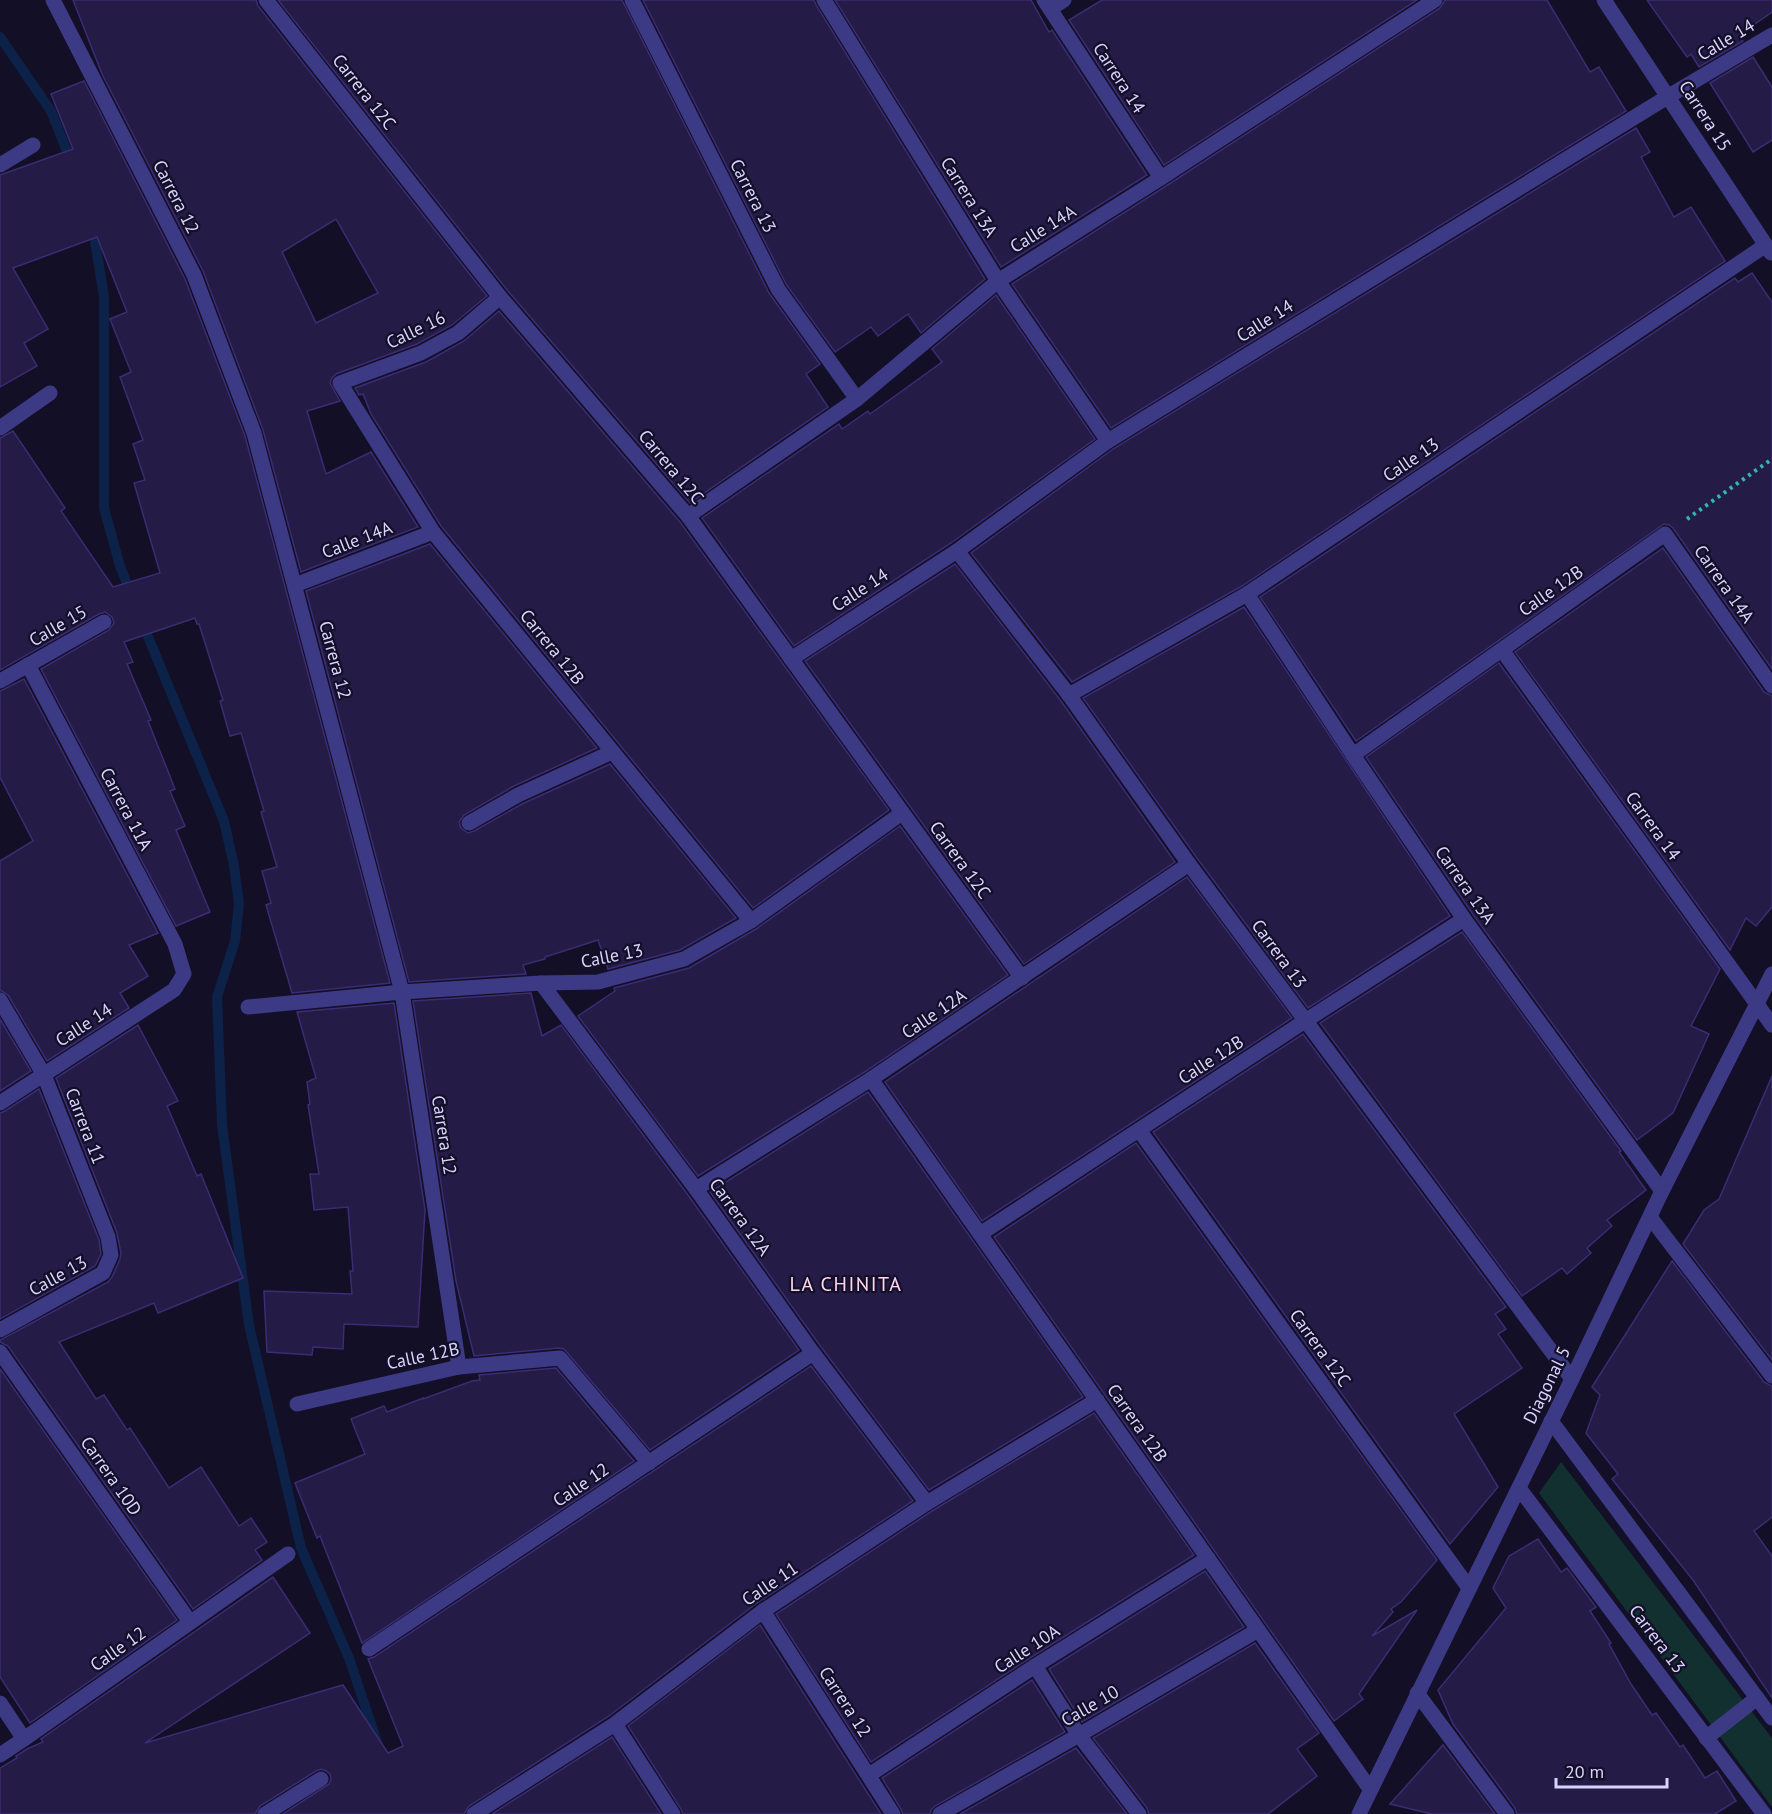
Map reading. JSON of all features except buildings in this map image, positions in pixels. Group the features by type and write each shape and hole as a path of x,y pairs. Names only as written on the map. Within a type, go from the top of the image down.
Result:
{"street":[{"name":"Carrera 12","path":"53,0 194,275 254,433 402,992 459,1367"},
{"name":"Carrera 12C","path":"267,0 500,297 688,516 1022,978"},
{"name":"Carrera 13","path":"632,0 778,289 857,399"},
{"name":"Carrera 13A","path":"824,0 998,280 1108,441"},
{"path":"1047,4 1064,0"},
{"name":"Calle 14A","path":"688,516 857,399 998,280 1161,178 1435,0"},
{"name":"Carrera 15","path":"1604,0 1769,250"},
{"name":"Carrera 14","path":"1047,4 1161,178"},
{"name":"Calle 14","path":"791,659 957,551 1108,441 1772,35"},
{"path":"0,165 33,145"},
{"name":"Calle 13","path":"1069,695 1247,594 1769,250"},
{"name":"Calle 16","path":"340,383 421,353 449,338 500,297"},
{"name":"Carrera 12B","path":"340,383 433,532 751,921"},
{"path":"0,428 50,393"},
{"name":"Calle 14A","path":"295,585 433,532"},
{"name":"Calle 12B","path":"1353,755 1665,534"},
{"name":"Carrera 14A","path":"1665,534 1772,686"},
{"name":"Carrera 13","path":"957,551 1069,695 1189,864 1572,1379"},
{"name":"Carrera 13A","path":"1247,594 1464,919 1662,1191"},
{"name":"Calle 15","path":"0,681 104,622"},
{"name":"Carrera 14","path":"1502,650 1772,1024"},
{"name":"Carrera 11A","path":"28,665 175,944 184,974"},
{"path":"469,823 518,795 612,752"},
{"name":"Calle 13","path":"248,1007 402,992 541,983 598,982 684,959 751,921 902,813"},
{"name":"Calle 12A","path":"696,1190 871,1079 1189,864"},
{"name":"Calle 12B","path":"980,1234 1464,919"},
{"name":"Calle 14","path":"0,1104 174,990 184,974"},
{"name":"Diagonal 5","path":"1359,1814 1662,1191 1772,974"},
{"name":"Carrera 12A","path":"541,983 696,1190 813,1353 927,1503"},
{"name":"Carrera 11","path":"0,1000 44,1075 108,1237 111,1255 104,1273"},
{"name":"Carrera 12B","path":"871,1079 1370,1790"},
{"name":"Carrera 12C","path":"1139,1130 1469,1588"},
{"path":"1650,1217 1772,1376"},
{"name":"Calle 13","path":"0,1330 104,1273"},
{"name":"Carrera 10D","path":"0,1352 190,1622"},
{"name":"Calle 12","path":"369,1649 813,1353"},
{"name":"Calle 12B","path":"297,1404 459,1367 560,1358 649,1463"},
{"name":"Calle 11","path":"474,1814 615,1724 763,1611 927,1503 1097,1400"},
{"path":"1551,1421 1772,1718"},
{"name":"Carrera 13","path":"1519,1488 1764,1814"},
{"name":"Calle 12","path":"0,1755 288,1554"},
{"name":"Calle 10A","path":"869,1775 1035,1666 1208,1558"},
{"name":"Carrera 12","path":"763,1611 893,1814"},
{"name":"Calle 10","path":"940,1814 1258,1630"},
{"path":"1035,1666 1079,1735 1139,1814"},
{"path":"1417,1693 1508,1814"},
{"path":"1706,1738 1757,1698"},
{"path":"0,1703 24,1739"},
{"path":"615,1724 673,1814"},
{"path":"265,1814 321,1779"}],"path":[{"path":"1665,534 1772,459"}],"green space":[{"path":"1561,1462 1772,1738 1772,1807 1539,1493"}],"waterway":[{"path":"0,37 51,111 72,164"},
{"path":"92,224 104,296 104,508 120,566 132,596"},
{"path":"142,622 224,821 234,866 239,904 235,941 217,997 222,1125 249,1325 301,1548 349,1658 378,1745"}],"district":[{"name":"LA CHINITA","path":"846,1284"}]}
